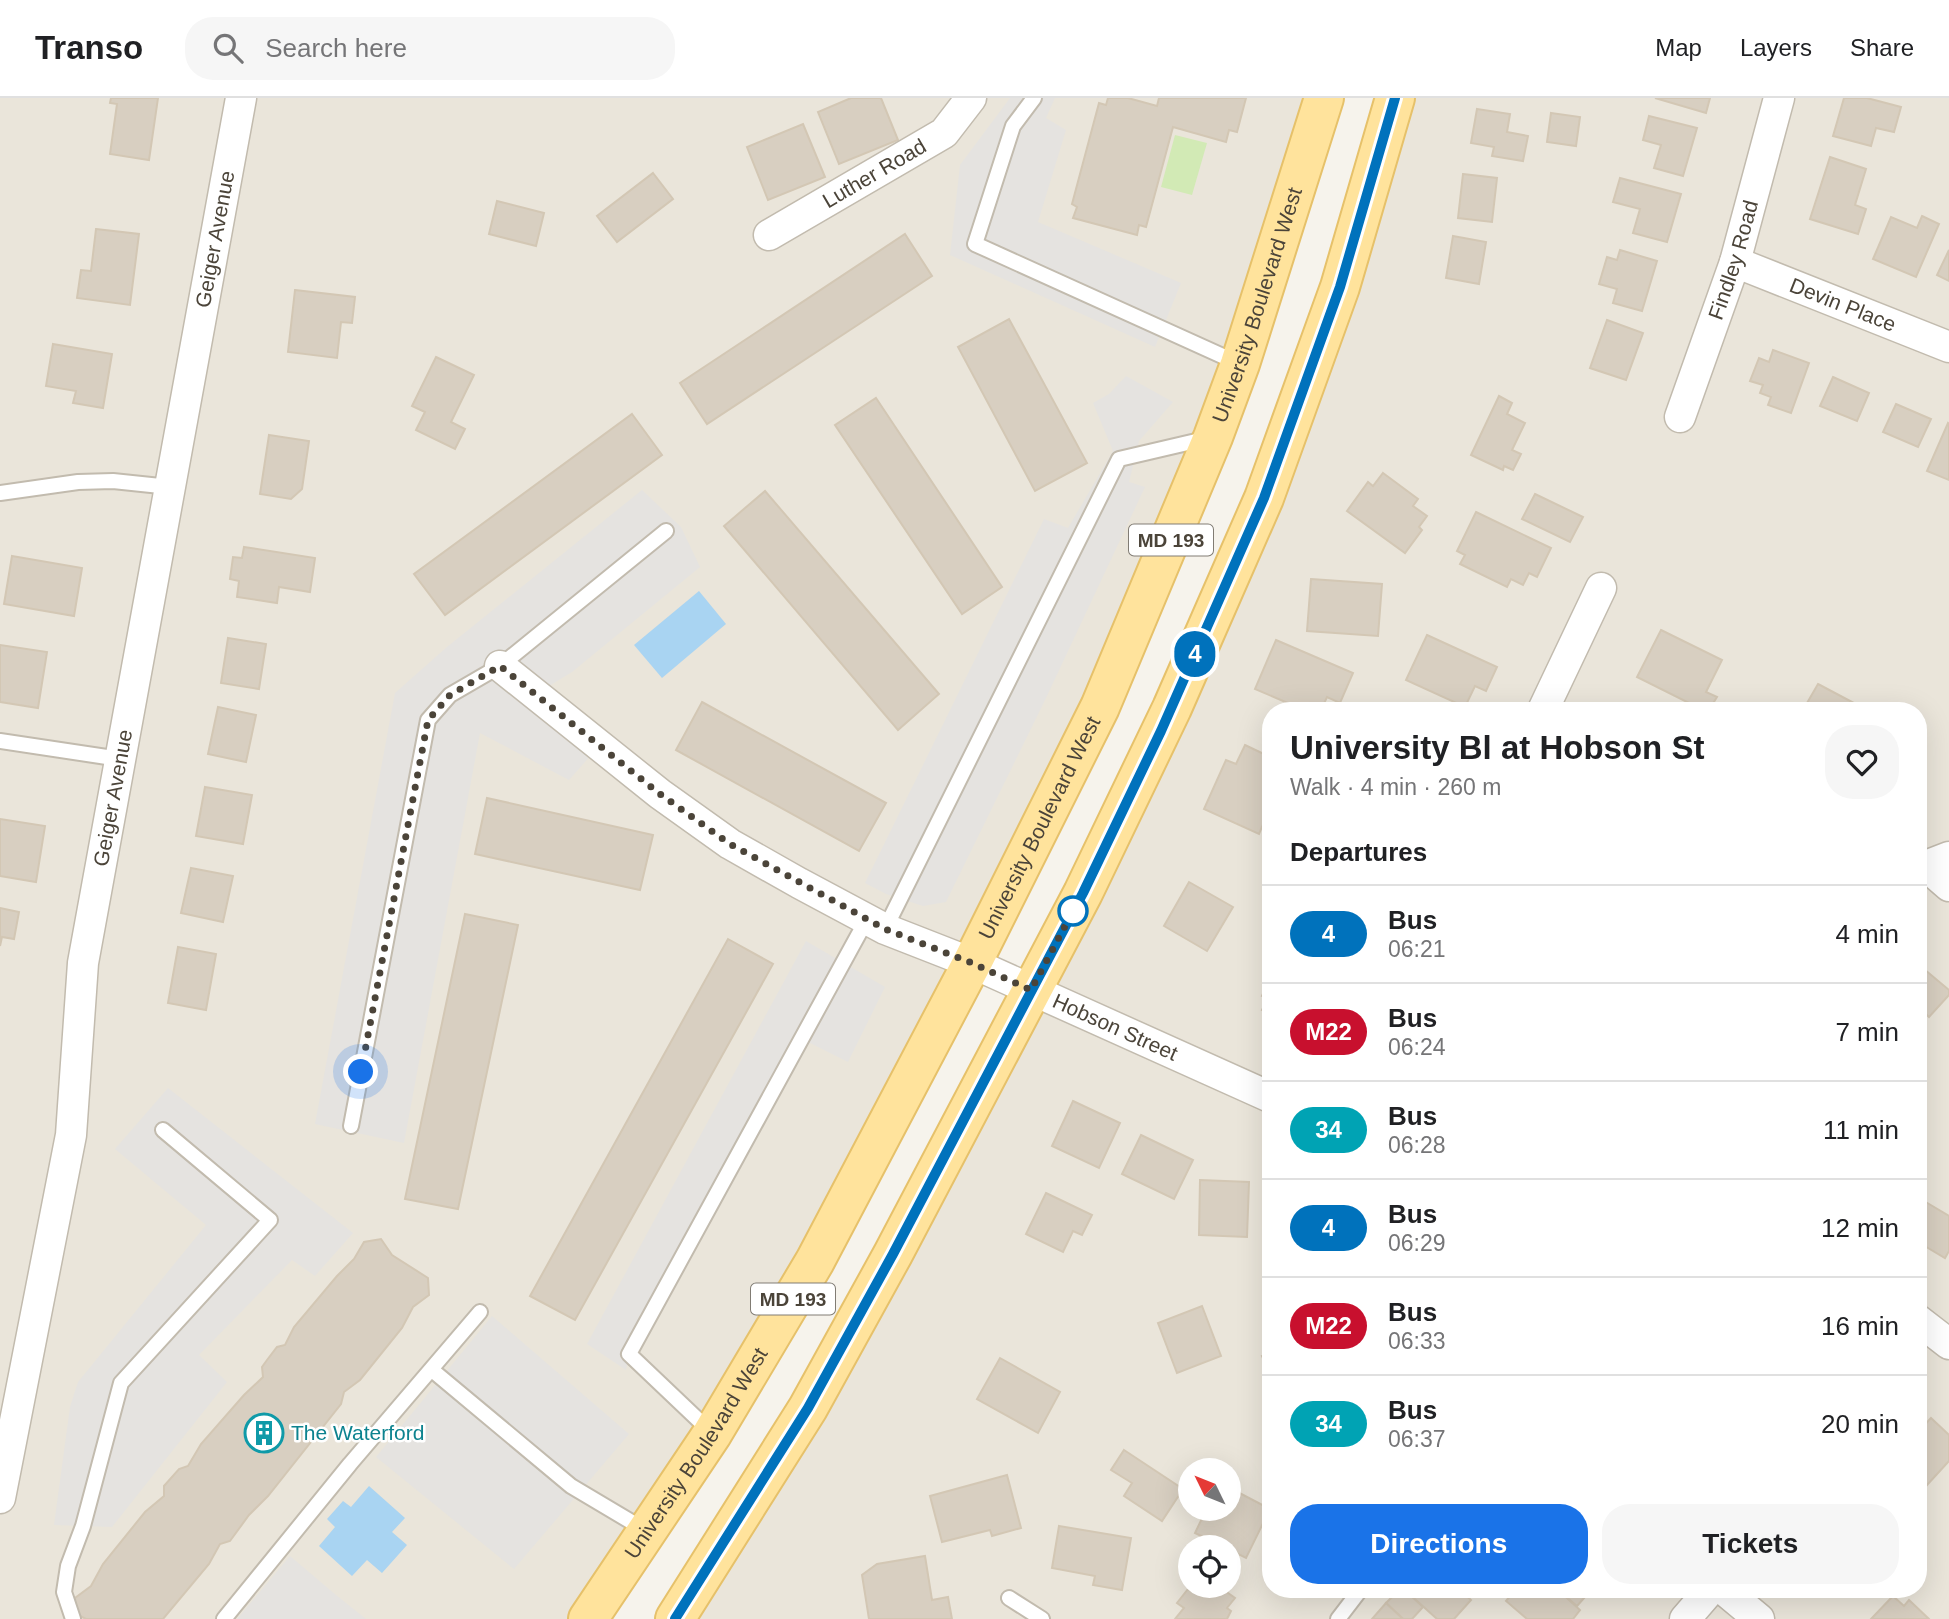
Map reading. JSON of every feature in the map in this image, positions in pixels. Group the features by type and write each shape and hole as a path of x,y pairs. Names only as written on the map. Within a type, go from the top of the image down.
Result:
{"main road":[{"name":"University Boulevard West","path":"588,1619 712,1434 815,1261 972,963 1100,707 1213,437 1240,364 1324,98"},
{"name":"MD 193","path":"675,1619 808,1408 893,1254 1083,893 1172,708 1264,498 1340,287 1395,98"}],"street":[{"name":"Geiger Avenue","path":"0,1498 71,1135 83,963 241,98"},
{"name":"Luther Road","path":"769,235 944,133 971,98"},
{"name":"Findley Road","path":"1680,417 1735,262 1779,98"},
{"name":"Devin Place","path":"1735,262 1949,347"},
{"path":"1547,702 1601,588"},
{"name":"Hobson Street","path":"500,666 660,794 730,844 876,924 972,963 1262,1093"},
{"path":"1931,864 1949,886"},
{"path":"1927,1327 1949,1344"},
{"path":"1685,1619 1703,1598"},
{"path":"1734,1598 1759,1619"}],"lane":[{"path":"1034,98 1013,126 975,244 1240,364"},
{"path":"712,1434 629,1354 876,924 1119,459 1213,437"},
{"path":"0,492 78,482 113,481 170,487"},
{"path":"351,1126 428,720 450,695 500,666 666,531"},
{"path":"0,741 120,759"},
{"path":"73,1619 64,1592 68,1566 83,1527 121,1383 270,1220 163,1130"},
{"path":"224,1619 350,1464 480,1312"},
{"path":"432,1370 571,1486 647,1531"},
{"path":"1009,1598 1042,1619"},
{"path":"1338,1619 1354,1598"}],"shaded area":[{"path":"0,98 1324,98 1240,364 972,963 588,1619 0,1619"},
{"path":"1010,98 1055,98 1046,118 1066,130 1038,222 1181,283 1155,347 950,255 960,165"},
{"path":"1395,98 1949,98 1949,1619 675,1619 1172,708"},
{"path":"1126,376 1173,402 1139,441 1129,482 1145,487 946,902 923,906 886,894 865,883 1044,519 1068,528 1113,451 1093,403 1109,394"},
{"path":"642,490 681,527 700,567 572,672 536,694 599,746 569,780 480,733 404,1143 315,1124 395,693 447,647"},
{"path":"806,941 885,987 848,1062 802,1039 629,1354 626,1370 587,1344"},
{"path":"168,1088 353,1233 315,1276 292,1260 199,1355 227,1382 112,1527 54,1525 70,1407 78,1382 206,1225 115,1149"},
{"path":"492,1316 629,1434 514,1569 376,1457"},
{"path":"290,1556 336,1595 366,1619 237,1619"}],"green space":[{"path":"1175,135 1207,143 1192,195 1161,187"}],"water":[{"path":"699,591 726,624 662,678 634,645"},
{"path":"369,1486 405,1518 392,1532 407,1545 382,1573 367,1560 352,1576 319,1546 335,1527 327,1519 343,1501 351,1507"}],"building":[{"path":"111,98 158,98 149,160 110,154 117,104 110,103"},
{"path":"851,98 881,98 898,140 839,164 818,112"},
{"path":"1108,98 1128,98 1157,106 1159,98 1246,98 1237,132 1229,130 1226,142 1173,127 1146,227 1139,225 1137,235 1073,218 1077,207 1072,204 1099,103 1106,105"},
{"path":"1655,98 1710,98 1706,113"},
{"path":"1844,98 1867,98 1901,107 1894,132 1876,128 1871,146 1833,136"},
{"path":"1477,109 1510,114 1507,132 1528,136 1523,161 1492,156 1494,147 1471,143"},
{"path":"1551,113 1580,117 1576,146 1547,142"},
{"path":"1649,116 1697,128 1683,176 1654,168 1661,145 1643,140"},
{"path":"803,124 825,177 768,200 747,147"},
{"path":"1830,157 1866,169 1855,205 1866,209 1858,234 1810,219"},
{"path":"653,173 673,199 617,242 597,216"},
{"path":"1463,174 1497,178 1492,222 1458,218"},
{"path":"1620,178 1681,194 1667,242 1633,233 1640,209 1613,202"},
{"path":"497,201 544,213 536,246 489,234"},
{"path":"1922,216 1939,224 1916,277 1873,259 1891,217 1917,228"},
{"path":"96,229 139,234 130,305 77,298 81,270 91,271"},
{"path":"905,234 932,276 707,424 680,383"},
{"path":"1453,236 1486,242 1479,284 1446,278"},
{"path":"1620,250 1657,261 1642,311 1613,303 1617,289 1599,284 1607,257 1617,260"},
{"path":"1949,250 1949,281 1937,275"},
{"path":"295,290 355,297 352,323 341,322 337,358 288,352"},
{"path":"1009,319 1087,463 1035,491 958,347"},
{"path":"1607,320 1643,333 1626,380 1590,368"},
{"path":"53,344 112,354 103,408 73,403 76,391 46,386"},
{"path":"1773,350 1809,363 1791,413 1768,405 1771,397 1760,393 1763,385 1750,381 1759,358 1769,362"},
{"path":"436,357 474,375 451,422 465,429 455,449 416,430 425,412 412,406"},
{"path":"1833,377 1869,393 1857,421 1820,406"},
{"path":"1499,396 1512,403 1507,414 1525,423 1512,450 1521,454 1513,470 1504,466 1503,470 1471,455"},
{"path":"876,398 1002,587 962,614 835,425"},
{"path":"1896,404 1931,419 1918,447 1883,432"},
{"path":"632,414 662,455 445,615 414,574"},
{"path":"1949,424 1949,480 1927,471"},
{"path":"269,435 309,441 302,489 291,499 260,494"},
{"path":"1383,473 1418,499 1413,506 1427,516 1419,527 1422,530 1405,553 1347,511 1368,482 1373,486"},
{"path":"765,491 939,694 898,730 724,526"},
{"path":"1535,494 1583,517 1570,542 1522,519"},
{"path":"1476,512 1551,548 1537,577 1529,573 1523,585 1511,579 1507,587 1460,564 1465,555 1457,551"},
{"path":"244,547 315,558 310,592 279,587 277,603 237,597 239,581 230,579 233,557 242,558"},
{"path":"12,556 82,568 74,616 4,604"},
{"path":"1311,579 1382,584 1378,636 1307,631"},
{"path":"1661,630 1722,660 1706,692 1717,697 1714,702 1687,702 1637,677"},
{"path":"1427,635 1497,667 1486,691 1475,686 1467,702 1454,702 1406,680"},
{"path":"228,638 266,644 259,689 221,683"},
{"path":"1276,640 1353,673 1340,702 1327,697 1325,702 1285,702 1255,689"},
{"path":"0,645 47,652 38,708 0,702"},
{"path":"1818,684 1852,702 1808,702"},
{"path":"702,702 886,803 859,851 676,750"},
{"path":"218,707 256,715 246,762 208,754"},
{"path":"1245,745 1262,753 1262,827 1259,834 1204,809 1226,760 1236,764"},
{"path":"205,787 252,795 243,844 196,836"},
{"path":"487,798 653,835 640,890 475,854"},
{"path":"0,819 45,826 36,882 0,876"},
{"path":"191,868 233,876 223,922 181,913"},
{"path":"1189,882 1233,907 1207,951 1164,926"},
{"path":"0,908 19,912 14,939 2,937 0,946"},
{"path":"465,914 518,925 458,1209 405,1199"},
{"path":"728,939 773,964 575,1320 530,1296"},
{"path":"178,947 216,954 206,1010 168,1003"},
{"path":"1927,972 1949,990 1949,995 1929,1017"},
{"path":"1073,1101 1120,1123 1099,1168 1052,1146"},
{"path":"1141,1135 1193,1160 1174,1199 1122,1174"},
{"path":"1200,1180 1249,1182 1247,1237 1199,1235"},
{"path":"1046,1193 1092,1215 1082,1235 1073,1231 1063,1252 1026,1234"},
{"path":"1927,1203 1949,1216 1949,1251 1945,1258 1927,1247"},
{"name":"The Waterford","path":"381,1239 392,1255 428,1278 429,1295 413,1307 402,1328 360,1380 344,1392 341,1404 268,1496 249,1515 230,1541 220,1544 209,1564 163,1619 86,1619 76,1614 75,1598 91,1586 103,1564 145,1512 164,1496 164,1486 179,1469 188,1466 201,1444 263,1377 262,1367 277,1347 285,1345 294,1327 354,1259 364,1242"},
{"path":"1202,1306 1221,1356 1177,1373 1158,1323"},
{"path":"1000,1358 1060,1392 1038,1433 977,1399"},
{"path":"1931,1418 1949,1435 1949,1461 1927,1485 1927,1422"},
{"path":"1124,1450 1178,1486 1178,1497 1162,1521 1124,1496 1132,1483 1111,1470"},
{"path":"1007,1475 1021,1528 992,1536 990,1530 942,1542 930,1496"},
{"path":"1241,1494 1262,1505 1262,1525 1246,1558 1241,1556 1241,1535 1195,1533 1201,1521 1241,1521"},
{"path":"1059,1526 1131,1538 1122,1590 1093,1585 1095,1576 1052,1568"},
{"path":"925,1556 932,1600 948,1597 952,1619 869,1619 862,1575 877,1564"},
{"path":"1181,1598 1235,1598 1227,1608 1231,1611 1227,1619 1175,1619 1184,1608 1177,1603"},
{"path":"1391,1598 1413,1598 1423,1607 1412,1619 1403,1619 1386,1603"},
{"path":"1414,1598 1471,1600 1454,1619 1437,1619"},
{"path":"1508,1598 1567,1598 1580,1610 1573,1619 1527,1619 1506,1601"},
{"path":"1568,1598 1584,1598 1577,1606"},
{"path":"1891,1598 1895,1598 1904,1606 1909,1600 1929,1619 1871,1619"},
{"path":"1386,1603 1403,1619 1372,1619"}],"bus line":[{"name":"4","path":"675,1619 808,1408 893,1254 1083,893 1172,708 1264,498 1340,287 1395,98"}],"place":[{"name":"The Waterford","path":"264,1433"}],"route":[{"path":"361,1072 428,720 450,695 500,666 660,794 730,844 885,929 972,963 1031,990 1073,911"}]}
